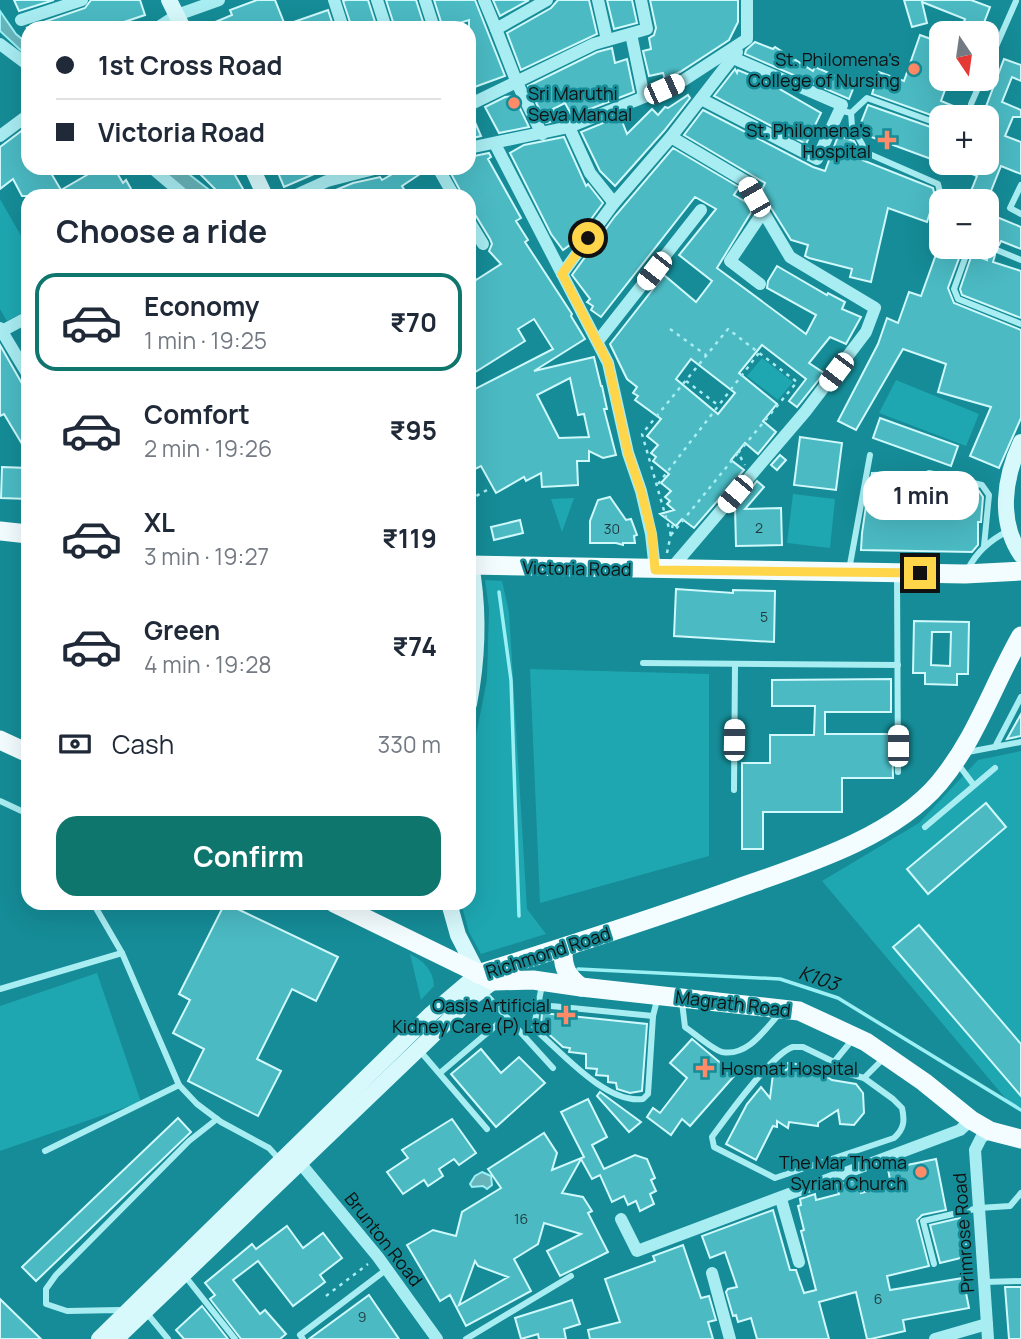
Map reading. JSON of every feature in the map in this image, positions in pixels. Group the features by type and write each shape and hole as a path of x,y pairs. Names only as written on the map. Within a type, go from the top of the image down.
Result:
{"main road":[{"path":"1021,442 1004,499 1008,531 1021,555"},
{"path":"0,531 21,533"},
{"name":"Victoria Road","path":"476,570 965,574 1021,572"},
{"path":"476,608 476,626"},
{"name":"Richmond Road","path":"116,1339 184,1275 431,1014 485,982 567,946 834,854 903,816 938,784 958,756 975,730 1021,636"},
{"path":"0,740 21,750"},
{"path":"347,910 485,982"},
{"path":"451,910 458,936 485,982"},
{"path":"567,946 562,952 564,968 568,977 581,987"},
{"name":"Magrath Road","path":"485,982 543,981 799,1011 855,1037 886,1056 971,1120 990,1131 1021,1139"},
{"name":"Richmond Road","path":"99,1339 291,1160 418,1049 485,982"}],"street":[{"path":"21,20 82,0"},
{"path":"176,14 219,0"},
{"path":"334,0 341,21"},
{"path":"377,0 384,21"},
{"path":"425,0 432,21"},
{"path":"484,0 517,83 542,134"},
{"path":"598,0 607,40"},
{"path":"476,102 594,44 647,29 641,0"},
{"path":"562,274 614,203 671,137 747,38 747,0"},
{"path":"496,29 538,2"},
{"path":"631,34 644,97"},
{"path":"476,147 569,127 644,97 684,80 747,38"},
{"path":"0,44 21,60"},
{"path":"701,99 817,159 845,111 842,105 733,58"},
{"path":"0,136 21,120"},
{"path":"569,127 590,173 614,203"},
{"path":"662,570 751,475 805,412 866,332 875,307 790,257 745,181 671,137"},
{"path":"495,144 608,363 628,453 662,570"},
{"path":"160,175 178,189"},
{"path":"310,189 351,175"},
{"path":"598,341 701,210"},
{"path":"760,284 730,261 763,212"},
{"path":"476,232 483,244"},
{"path":"21,320 1,330 21,363"},
{"path":"621,1219 637,1251 960,1130 971,1120"},
{"name":"Primrose Road","path":"988,1339 975,1150 981,1138 990,1131"},
{"name":"Brunton Road","path":"291,1160 387,1269 434,1338"},
{"path":"781,1199 799,1262"},
{"path":"712,1273 730,1339"},
{"path":"935,1339 987,1324"}],"lane":[{"path":"999,38 1015,0"},
{"path":"971,104 977,91"},
{"path":"929,120 867,99 845,111 867,153 938,184 939,189"},
{"path":"1021,185 1010,208 1021,214"},
{"path":"999,251 1021,260"},
{"path":"965,259 954,289 958,299 1021,324"},
{"path":"849,572 870,455"},
{"path":"929,473 982,485 987,489 989,495 985,546"},
{"path":"965,574 974,557 985,546 1008,531"},
{"path":"897,573 898,772"},
{"path":"643,663 898,665"},
{"path":"734,790 735,664"},
{"path":"995,747 1021,697"},
{"path":"974,784 958,756 1021,742"},
{"path":"925,827 995,768"},
{"path":"0,801 21,811"},
{"path":"97,910 122,953 178,1085 217,1119 291,1160"},
{"path":"0,989 122,953"},
{"path":"543,981 534,1026 538,1032 599,1084 618,1097 634,1100 643,1099 648,1094 653,1016 658,994"},
{"path":"485,982 506,1017 553,1068"},
{"path":"681,997 685,1027 721,1052 736,1051 749,1046 783,1009"},
{"path":"540,1002 551,1006 653,1016"},
{"path":"440,1073 506,1017"},
{"path":"834,1062 855,1037"},
{"path":"803,1047 834,1062 846,1073 864,1077 902,1108 904,1124 901,1132 894,1138 775,1178 714,1147 712,1137 761,1075 786,1049 803,1047"},
{"path":"418,1049 487,1129"},
{"path":"864,1077 886,1056"},
{"path":"46,1152 178,1085"},
{"path":"125,1314 119,1310 67,1311 46,1304 46,1289 56,1275 170,1160 217,1119"},
{"path":"934,1264 923,1221 979,1208 1010,1206 1021,1193"},
{"path":"303,1339 300,1335 387,1269"},
{"path":"184,1275 235,1339"},
{"path":"467,1339 571,1276"},
{"path":"984,1282 1021,1281"},
{"path":"145,1310 169,1339"}],"path":[{"path":"670,329 706,355"},
{"path":"728,329 797,382 671,535 642,434 728,329"},
{"path":"657,485 759,354"},
{"path":"686,381 718,405"},
{"path":"738,453 751,475"},
{"path":"476,496 487,490"},
{"path":"662,570 673,524"},
{"path":"326,1296 368,1264"}],"shaded area":[{"path":"0,11 21,38 21,50 0,31"},
{"path":"166,175 190,175 208,189 182,189"},
{"path":"0,199 21,236 21,314 7,321 0,309"},
{"path":"762,358 793,382 778,400 747,376"},
{"path":"896,380 979,414 966,446 879,413"},
{"path":"793,494 835,499 830,548 787,543"},
{"path":"574,498 562,532 551,499"},
{"path":"485,580 502,581 509,612 527,909 546,934 481,954 469,932 463,910 476,910 476,736 487,679 489,609"},
{"path":"530,669 709,674 709,856 540,903"},
{"path":"1021,751 1021,1107 1012,1106 822,881 919,823 978,760"},
{"path":"410,954 420,960 432,975 434,986 421,1000"},
{"path":"97,973 141,1102 0,1151 0,1006"},
{"path":"482,1172 491,1176 492,1185 487,1189 483,1186 472,1187 470,1184 475,1176"}],"building":[{"path":"14,0 54,0 19,11"},
{"path":"91,0 140,0 145,15 127,21 47,21 85,8"},
{"path":"257,0 275,0 283,21 218,21 232,15 230,10"},
{"path":"368,0 375,21 350,21 343,1"},
{"path":"386,0 416,0 423,21 393,21"},
{"path":"434,0 475,0 505,76 476,86 476,21 441,21"},
{"path":"493,0 529,0 500,16"},
{"path":"558,0 589,0 597,34 521,70 507,33 551,8"},
{"path":"607,0 632,0 637,23 614,29"},
{"path":"650,0 738,0 738,22 729,40 680,72 665,79 663,73 649,76 643,51 651,49 649,38 654,35 656,28"},
{"path":"904,0 971,0 990,7 985,21 964,21 965,19 922,2 927,23 912,27"},
{"path":"328,10 332,21 296,21"},
{"path":"920,35 929,38 929,91 945,91 941,101 951,105 929,105 929,114 872,94 879,72 904,81"},
{"path":"755,42 773,49 775,47 813,71 815,67 855,84 849,99 745,54"},
{"path":"612,48 615,63 627,59 634,92 572,116 565,103 553,109 558,120 546,123 528,86 597,52"},
{"path":"1004,59 1021,65 1021,81 1012,77 1002,102 1021,110 1021,117 1013,117 1005,136 1021,142 1021,174 1001,166 999,171 999,105 987,105 992,91 999,91 999,72"},
{"path":"735,69 737,73 738,70 769,83 821,113 806,144 714,96"},
{"path":"688,95 690,98 664,131 615,186 600,171 581,132 620,116 627,134 652,109 658,115 665,107 668,108"},
{"path":"514,96 529,127 499,133 485,107 505,97"},
{"path":"868,105 929,126 929,158 863,134 859,128"},
{"path":"703,110 825,171 838,136 854,141 856,145 852,156 933,188 929,189 927,222 888,208 871,282 850,277 852,269 805,256 808,245 791,240 761,192 765,183 684,135"},
{"path":"476,124 481,136 476,137"},
{"path":"21,131 21,175 52,175 60,189 21,189 21,194 13,179 0,189 0,147"},
{"path":"564,137 586,186 588,184 603,203 574,242 563,250 551,234 510,153 524,145"},
{"path":"673,148 739,187 734,195 749,204 752,211 717,268 806,334 816,315 767,288 777,266 827,295 828,293 845,302 842,309 861,317 846,344 830,337 809,363 824,373 797,407 789,401 806,379 762,345 739,373 777,404 763,421 776,432 758,454 745,443 731,460 744,470 694,528 682,519 676,526 660,514 674,510 667,504 670,501 665,497 671,491 661,483 669,474 653,461 656,457 651,453 658,445 647,436 661,419 635,400 638,396 633,393 637,387 627,379 610,344 664,275 696,302 712,281 679,255 716,209 695,197 601,317 591,310 593,306 587,302 590,299 572,275 615,216","holes":["691,359 735,393 718,414 676,379"]},
{"path":"489,153 491,157 488,159 521,218 516,221 528,240 525,242 585,339 534,371 594,357 616,455 603,458 589,451 589,461 577,461 578,485 542,487 541,473 526,481 524,477 496,493 481,466 476,468 476,388 553,349 534,319 518,329 525,341 476,372 476,280 501,264 489,251 492,244 476,216 476,189 459,189 452,175 476,175 476,156","holes":["570,378 578,415 584,414 589,437 559,438 537,395"]},
{"path":"87,175 118,175 123,183 126,180 131,189 63,189"},
{"path":"201,175 235,175 243,189 215,189"},
{"path":"279,175 312,175 284,187"},
{"path":"391,175 418,175 402,186 404,189 338,189 380,177 382,180"},
{"path":"975,175 997,175 992,189 972,189 977,176"},
{"path":"999,218 1021,227 1021,249 1001,241 999,245"},
{"path":"934,259 959,259 948,288 954,303 1021,330 1021,418 999,468 970,456 991,407 938,392 946,364 903,349 856,430 838,421 878,344 887,318 898,323 909,292 921,296"},
{"path":"970,259 994,259 993,262 1021,271 1021,318 962,295 960,289"},
{"path":"0,345 21,382 21,442 4,414 0,416"},
{"path":"880,418 958,446 951,466 873,438"},
{"path":"800,437 842,443 836,490 794,485"},
{"path":"780,455 786,460 777,470 771,465"},
{"path":"2,467 21,468 21,499 1,498"},
{"path":"909,472 909,480 933,480 934,492 979,491 983,497 981,522 978,522 978,545 972,552 861,550 866,506 870,506 872,473"},
{"path":"757,481 764,487 745,509 781,508 782,545 736,546 735,507"},
{"path":"610,497 626,520 631,519 637,535 634,536 635,543 590,543 590,521 598,500"},
{"path":"520,520 523,533 494,540 491,527"},
{"path":"676,589 733,593 733,590 775,591 774,642 674,636"},
{"path":"914,621 969,622 968,674 957,674 957,685 925,684 925,673 913,673","holes":["932,632 951,632 950,666 931,665"]},
{"path":"891,679 891,712 825,712 825,734 892,734 893,778 842,778 842,812 763,812 763,849 742,849 742,763 770,763 770,735 814,735 815,706 772,706 772,680"},
{"path":"1021,714 1021,736 1007,739"},
{"path":"986,803 1006,827 928,894 907,869"},
{"path":"221,910 240,910 338,957 316,1001 292,989 257,1059 281,1071 258,1116 188,1081 204,1049 173,1033 190,1000 179,994"},
{"path":"919,925 1021,1044 1021,1096 893,947"},
{"path":"542,1013 647,1024 642,1091 630,1093 617,1089 616,1083 608,1082 608,1076 596,1075 597,1069 586,1068 586,1054 569,1052 570,1048 563,1047 543,1029"},
{"path":"692,1039 735,1075 690,1126 682,1119 671,1135 647,1117 653,1108 660,1113 687,1078 670,1063"},
{"path":"481,1049 501,1073 519,1057 545,1083 496,1127 451,1074"},
{"path":"788,1063 823,1067 821,1073 832,1080 856,1084 863,1093 864,1113 854,1125 840,1124 838,1110 818,1123 818,1126 789,1122 788,1128 777,1121 777,1127 773,1126 756,1160 726,1144 747,1104 761,1087 770,1098 773,1074 778,1076 787,1069"},
{"path":"600,1092 641,1122 629,1132 597,1096"},
{"path":"588,1099 607,1137 592,1145 604,1169 635,1155 647,1159 655,1178 651,1180 656,1191 650,1194 654,1204 640,1211 636,1201 628,1205 624,1196 612,1202 600,1175 592,1179 581,1159 562,1193 583,1197 592,1211 588,1213 608,1252 560,1276 547,1251 581,1234 544,1223 538,1244 514,1259 531,1291 466,1326 450,1295 440,1301 407,1245 433,1230 456,1236 462,1212 501,1188 488,1169 544,1133 557,1153 552,1170 584,1157 561,1112","holes":["475,1261 478,1266 508,1277 459,1305"]},
{"path":"178,1118 191,1132 36,1281 22,1267"},
{"path":"452,1119 476,1153 459,1165 454,1159 439,1169 443,1176 428,1186 424,1180 403,1194 387,1172 408,1158 402,1150"},
{"path":"936,1159 946,1210 922,1215 917,1220 929,1266 887,1276 890,1290 963,1278 969,1308 903,1320 905,1331 871,1339 867,1339 856,1292 819,1302 829,1339 757,1339 751,1318 738,1322 736,1315 733,1316 726,1292 737,1287 725,1252 710,1258 702,1236 773,1210 790,1270 796,1270 804,1293 816,1290 801,1231 804,1230 798,1206 801,1205 800,1199 815,1194 816,1200 839,1194 837,1185 857,1179 861,1193 891,1185 888,1169"},
{"path":"960,1218 969,1256 940,1263 930,1225"},
{"path":"287,1226 303,1248 323,1233 342,1258 320,1275 325,1282 293,1306 258,1261 233,1280 260,1314 265,1310 286,1334 280,1339 241,1339 210,1299 215,1295 205,1283 252,1244 256,1249"},
{"path":"683,1245 701,1298 709,1296 716,1320 708,1322 713,1339 590,1339 588,1330 620,1322 605,1279 655,1261 653,1256"},
{"path":"1005,1287 1021,1287 1021,1339 1009,1339"},
{"path":"369,1295 399,1339 309,1339"},
{"path":"0,1299 41,1339 0,1339"},
{"path":"572,1300 580,1324 564,1329 566,1339 539,1339 538,1334 521,1339 515,1318"},
{"path":"202,1306 228,1339 184,1339 176,1330"}],"waterway":[{"name":"K103","path":"499,592 511,680 519,916"},
{"name":"K103","path":"578,969 780,979 838,998 1021,1110"}],"place":[{"name":"St. Philomena's College of Nursing","path":"914,69"},
{"name":"Sri Maruthi Seva Mandal","path":"514,103"},
{"name":"St. Philomena's Hospital","path":"887,140"},
{"name":"Oasis Artificial Kidney Care (P) Ltd","path":"566,1015"},
{"name":"Hosmat Hospital","path":"705,1068"},
{"name":"The Mar Thoma Syrian Church","path":"921,1172"}],"route":[{"path":"588,238 562,274 608,363 628,453 652,534 655,570 920,573"}]}
